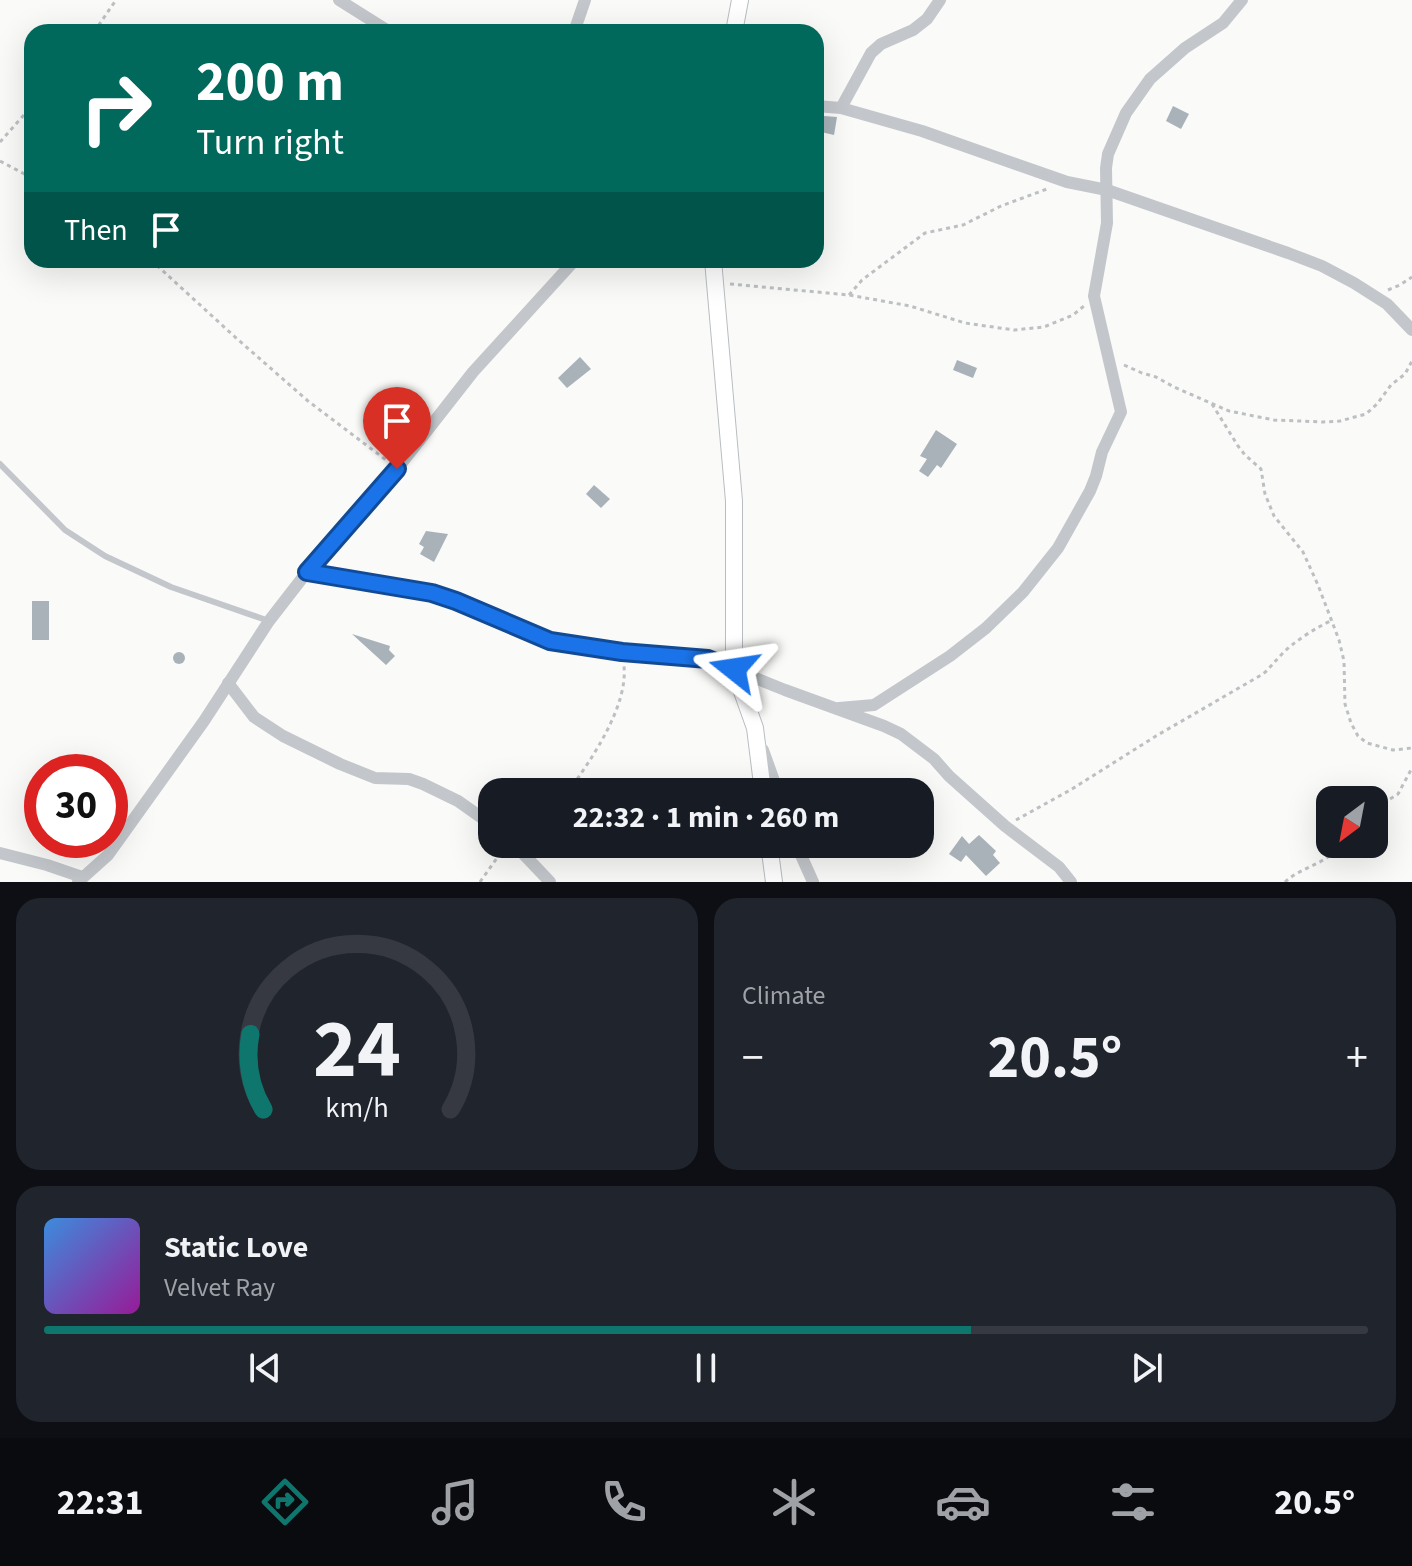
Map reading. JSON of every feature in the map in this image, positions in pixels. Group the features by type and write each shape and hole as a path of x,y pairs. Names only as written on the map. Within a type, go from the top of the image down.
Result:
{"street":[{"path":"339,0 377,24"},
{"path":"577,24 585,0"},
{"path":"736,24 740,0"},
{"path":"841,108 871,53 881,44 913,30 927,19 940,0"},
{"path":"839,708 874,705 950,656 986,628 1039,575 1058,548 1090,491 1102,452 1121,412 1094,300 1107,223 1108,154 1126,113 1150,79 1185,48 1223,23 1242,0"},
{"path":"824,107 841,108 922,131 1067,182 1107,190 1322,266 1387,304 1412,330"},
{"path":"0,853 47,865 80,880 108,855 204,721 269,621 307,572 397,469 473,372 568,268"},
{"path":"714,268 734,501 734,669 773,778"},
{"path":"307,572 432,593 550,641 622,652 708,659 839,708 893,730 915,743 1005,826 1059,867 1071,882"},
{"path":"228,683 254,717 283,736 375,778 409,779 423,784 458,801 478,815"},
{"path":"755,728 761,778"},
{"path":"524,858 550,882"},
{"path":"771,858 774,882"},
{"path":"802,858 813,882"}],"lane":[{"path":"0,464 65,530 105,556 171,587 269,621"}],"path":[{"path":"100,24 116,0"},
{"path":"0,142 24,115"},
{"path":"0,161 24,174"},
{"path":"849,295 862,280 925,233 963,225 1001,206 1067,182"},
{"path":"160,268 297,391 397,469"},
{"path":"1374,296 1412,277"},
{"path":"715,282 849,295 910,306 965,323 1014,330 1044,327 1073,315 1094,300"},
{"path":"1108,354 1130,368 1243,415 1323,422 1366,414 1405,374 1412,361"},
{"path":"1212,404 1238,446 1261,469 1272,512 1303,552 1333,620 1344,661 1345,704 1358,736 1367,743 1393,750 1412,748"},
{"path":"1005,826 1263,674 1287,649 1317,627 1333,620"},
{"path":"578,778 620,698 625,675 622,652"},
{"path":"1388,800 1398,794 1412,768"},
{"path":"480,882 499,858"},
{"path":"1285,882 1328,858"}],"building":[{"path":"1173,106 1189,114 1181,129 1166,121"},
{"path":"824,116 837,117 834,135 824,133"},
{"path":"580,357 591,369 567,388 558,378"},
{"path":"957,360 977,368 973,378 953,370"},
{"path":"936,430 957,444 941,468 937,465 928,477 919,471 927,459 920,456"},
{"path":"594,485 610,499 601,508 586,494"},
{"path":"426,531 448,534 434,562 420,554 424,547 419,544"},
{"path":"32,601 49,601 49,640 32,640"},
{"path":"352,634 390,646 389,650 395,656 386,665"},
{"path":"179,652 185,658 179,664 173,658"},
{"path":"979,835 996,851 993,855 1000,863 986,876 966,855 961,862 949,854 962,836 969,844"}],"route":[{"path":"397,469 307,572 432,593 550,641 622,652 708,659 734,669"}]}
